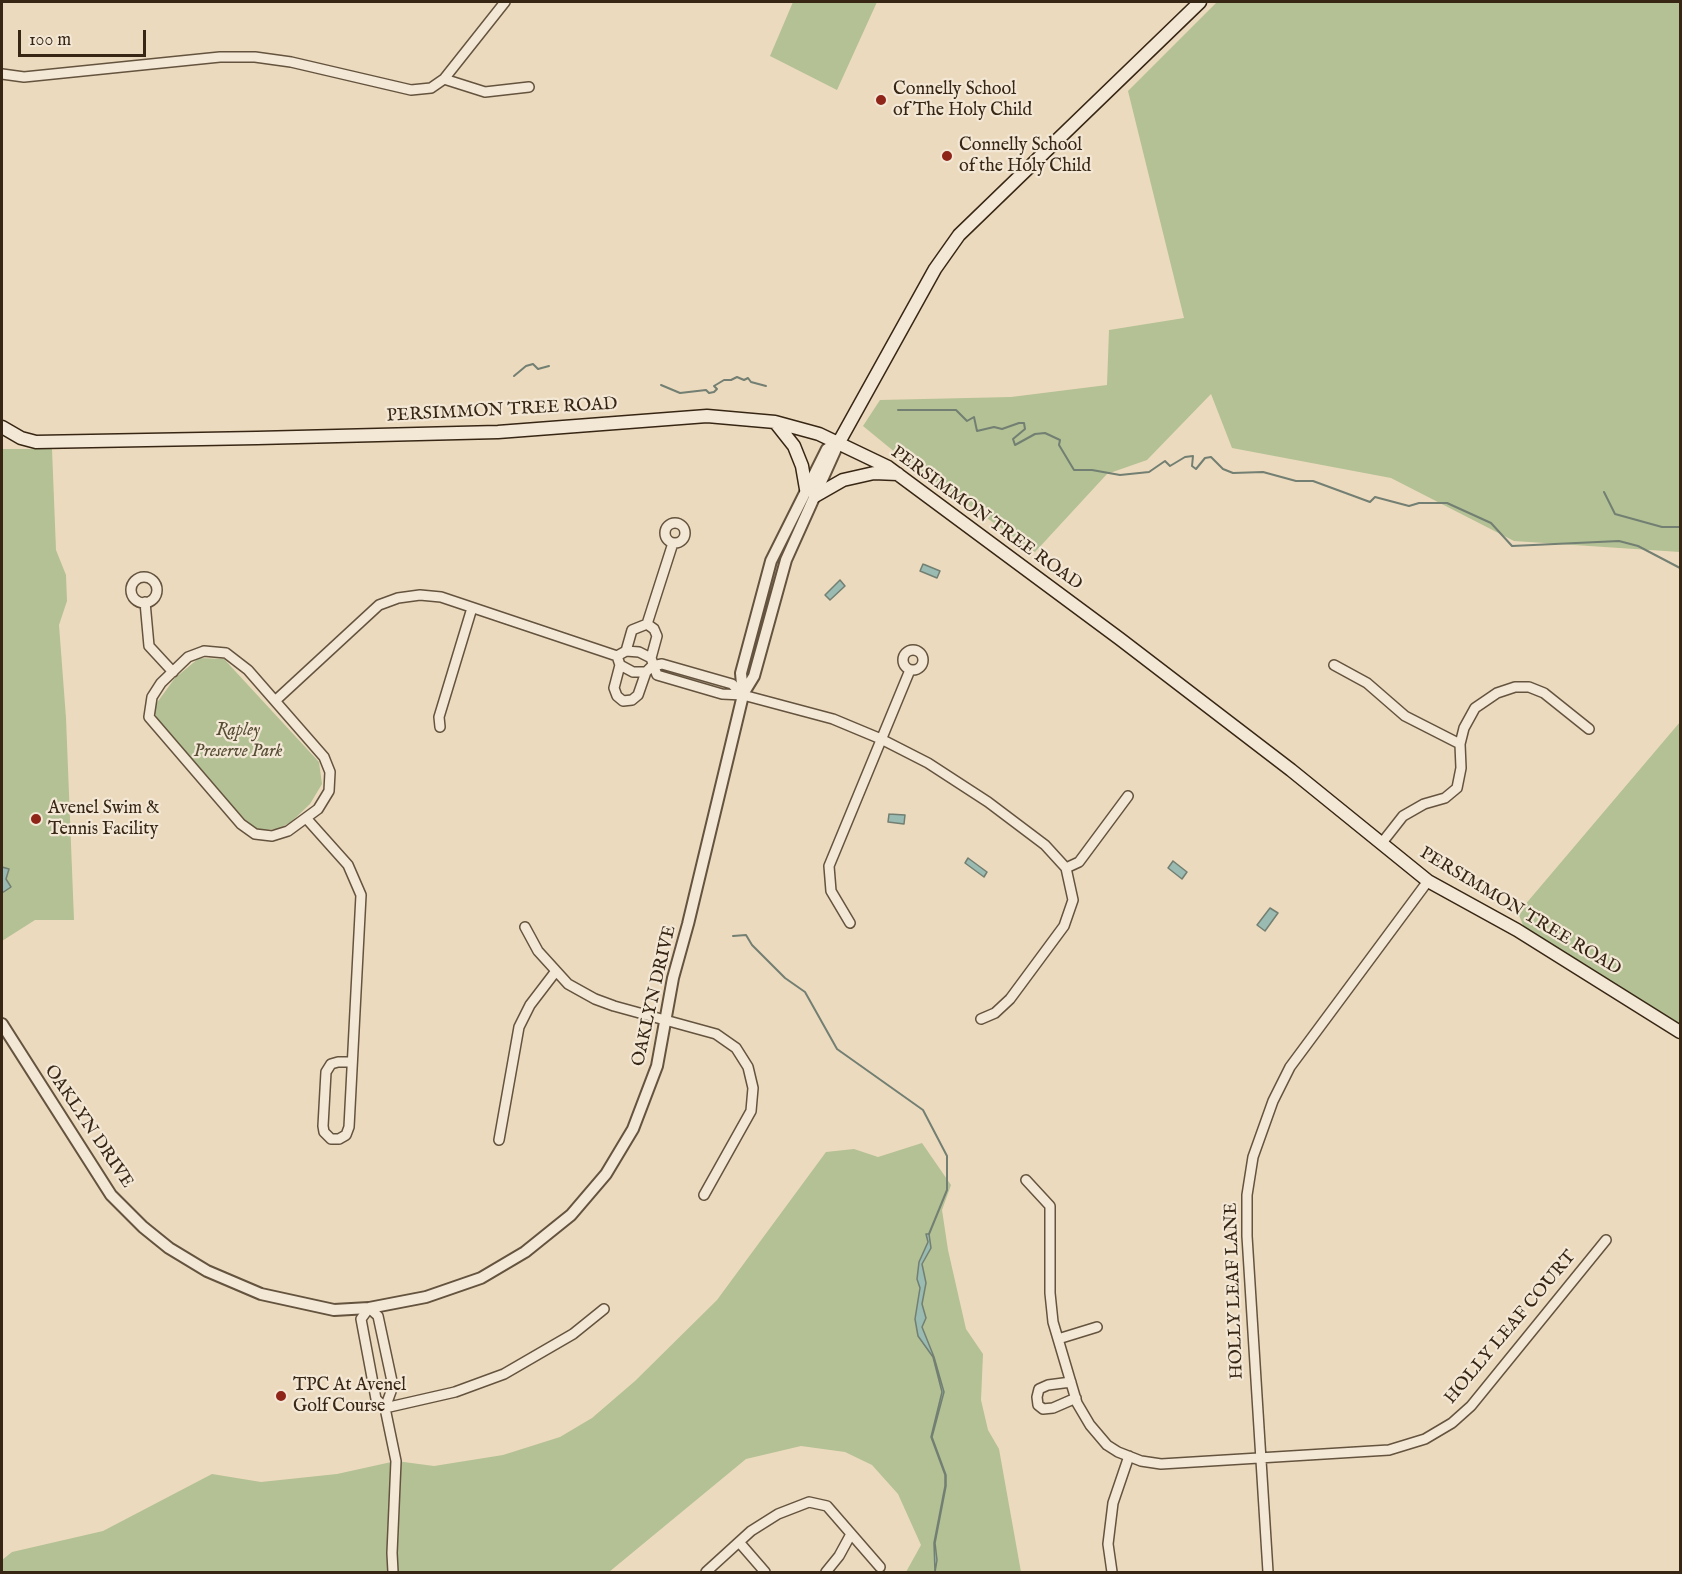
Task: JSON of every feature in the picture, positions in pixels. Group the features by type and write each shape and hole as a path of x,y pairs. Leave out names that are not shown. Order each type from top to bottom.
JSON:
{"main road":[{"path":"839,442 935,269 959,235 1200,2"},
{"name":"PERSIMMON TREE ROAD","path":"2,427 21,438 36,442 498,432 707,416 775,422 839,442 898,474 1291,770 1428,881 1517,930 1680,1032"},
{"path":"775,422 794,446 810,492 874,472 898,474"}],"street":[{"path":"2,74 24,77 220,57 255,57 291,62 411,90 431,88 444,79 505,2"},
{"path":"444,79 485,92 529,87"},
{"name":"OAKLYN DRIVE","path":"2,1024 111,1195 168,1248 207,1272 261,1294 334,1310 369,1308 426,1297 481,1278 525,1252 571,1215 606,1174 633,1129 657,1066 665,1018 742,694 741,673 771,561 810,492 827,449 839,442"},
{"path":"647,624 673,543"},
{"path":"275,701 380,605 398,598 420,595 441,597 619,660 633,672 662,664 732,684 742,694 833,719 881,739 928,763 988,802 1045,845 1066,868 1072,900 1064,926 1010,999 995,1013 981,1019"},
{"path":"145,602 149,646 172,672"},
{"path":"440,727 440,717 472,608"},
{"path":"647,624 654,629 657,636 650,666 638,695 632,700 623,701 617,696 614,688 619,660 626,651 632,630 647,624"},
{"path":"204,651 226,653 248,670 275,701 324,757 330,772 328,791 318,809 288,831 272,836 255,834 241,824 149,717 152,697 172,672 188,657 204,651"},
{"path":"626,651 639,652 650,666"},
{"path":"1334,665 1367,683 1405,716 1460,744"},
{"path":"850,923 831,891 829,867 910,670"},
{"path":"1381,844 1403,816 1424,804 1445,798 1456,788 1461,768 1460,744 1475,708 1497,693 1515,687 1529,687 1544,693 1589,729"},
{"path":"1066,868 1078,862 1128,796"},
{"path":"306,818 348,865 360,895 352,1062 348,1127 346,1135 339,1139 331,1139 324,1132 323,1125 326,1072 331,1064 352,1062"},
{"name":"HOLLY LEAF LANE","path":"1268,1572 1247,1236 1247,1195 1254,1157 1272,1101 1290,1068 1428,881"},
{"path":"525,927 538,951 568,984 595,999 716,1034 736,1048 748,1067 753,1088 751,1111 704,1195"},
{"path":"499,1140 519,1027 530,1005 556,971"},
{"name":"HOLLY LEAF COURT","path":"1026,1180 1047,1199 1050,1206 1050,1293 1053,1322 1076,1398 1100,1438 1118,1452 1161,1464 1389,1450 1425,1439 1452,1423 1471,1406 1606,1240"},
{"path":"385,1408 376,1399 361,1318 369,1308 378,1316 393,1386 385,1408 396,1461 393,1572"},
{"path":"385,1408 455,1392 504,1374 573,1334 604,1310"},
{"path":"1059,1339 1097,1327"},
{"path":"1071,1382 1048,1385 1040,1389 1036,1397 1038,1405 1043,1409 1053,1408 1076,1398"},
{"path":"1113,1572 1107,1544 1113,1503 1129,1456"},
{"path":"706,1572 739,1542 778,1514 809,1502 827,1506 880,1567"},
{"path":"826,1572 839,1556 851,1534"},
{"path":"739,1542 765,1572"}],"green space":[{"path":"793,2 877,2 837,90 770,56"},
{"path":"1217,2 1680,2 1680,552 1514,541 1391,478 1232,448 1211,394 1147,460 1107,474 1035,552 902,458 863,426 880,400 1011,397 1107,385 1109,330 1184,318 1128,91"},
{"path":"2,449 52,449 56,550 66,575 67,601 59,625 66,718 74,920 35,920 2,941"},
{"name":"Rapley Preserve Park","path":"199,658 224,659 319,762 322,784 310,804 291,822 278,829 260,830 251,826 160,727 153,708 175,678"},
{"path":"1680,722 1680,1027 1526,932 1518,913"},
{"path":"922,1143 951,1185 942,1210 948,1250 966,1329 983,1354 981,1400 988,1430 999,1449 1021,1572 906,1572 921,1545 898,1494 872,1465 845,1452 801,1446 746,1459 609,1572 2,1572 2,1560 12,1552 103,1531 212,1474 261,1482 337,1474 396,1461 434,1466 503,1455 560,1437 592,1418 635,1381 717,1300 826,1152 854,1149 878,1157"}],"water":[{"path":"923,564 940,571 937,578 920,571"},
{"path":"840,580 845,586 830,600 825,595"},
{"path":"889,814 905,815 904,824 888,822"},
{"path":"968,858 987,872 984,877 965,863"},
{"path":"1173,861 1187,872 1182,879 1168,868"},
{"path":"2,867 9,869 6,879 11,887 2,893"},
{"path":"1270,908 1278,913 1265,931 1257,925"},
{"path":"926,1234 929,1234 931,1248 922,1264 926,1283 922,1304 926,1318 922,1327 934,1357 944,1392 932,1437 946,1475 935,1543 937,1560 935,1572 934,1543 945,1475 931,1437 942,1392 933,1357 918,1336 915,1319 920,1288 917,1279 919,1262 928,1242"}],"waterway":[{"path":"514,376 526,366 533,364 538,369 549,366"},
{"path":"661,385 680,393 706,390 709,393 714,392 717,389 714,386 724,380 737,377 744,380 748,378 751,382 766,386"},
{"path":"898,410 956,410 967,421 974,417 977,431 994,427 1002,429 1024,423 1025,429 1013,439 1015,445 1035,434 1045,433 1060,440 1059,445 1074,470 1092,470 1120,475 1149,472 1165,461 1170,466 1185,457 1193,456 1192,466 1196,469 1205,458 1211,457 1223,469 1233,473 1263,472 1296,481 1313,481 1370,502 1375,497 1409,506 1419,503 1447,503 1491,523 1512,546 1619,541 1638,546 1680,568"},
{"path":"1604,492 1615,514 1662,527 1680,527"},
{"path":"733,936 746,935 752,945 785,978 805,992 837,1049 923,1110 947,1156 947,1190 929,1234"}],"place":[{"name":"Connelly School of The Holy Child","path":"881,100"},
{"name":"Connelly School of the Holy Child","path":"947,156"},
{"name":"Avenel Swim & Tennis Facility","path":"36,819"},
{"name":"TPC At Avenel Golf Course","path":"281,1396"}]}
